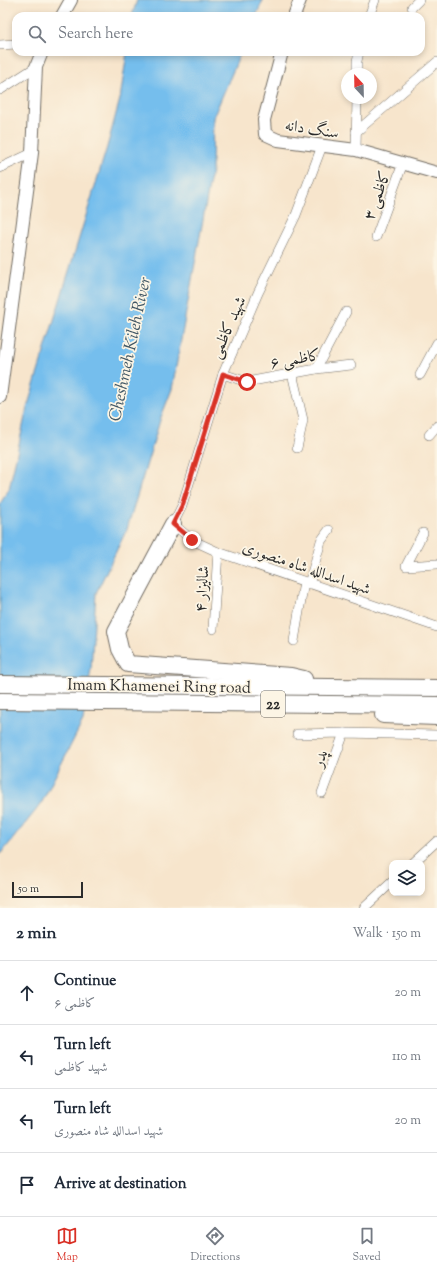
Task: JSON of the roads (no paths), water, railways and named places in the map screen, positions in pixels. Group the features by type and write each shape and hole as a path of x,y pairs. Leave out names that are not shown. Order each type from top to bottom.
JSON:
{"highway":[{"path":"173,524 116,631 120,649 128,664 291,676 332,687"},
{"name":"Imam Khamenei Ring road","path":"0,684 437,688"},
{"name":"Imam Khamenei Ring road","path":"0,702 437,705"},
{"path":"246,703 393,716 437,717"}],"street":[{"path":"64,12 71,0"},
{"path":"296,12 300,0"},
{"path":"370,12 375,0"},
{"path":"0,45 12,44"},
{"path":"0,397 32,153 36,67 40,56"},
{"name":"سنگ دانه","path":"281,56 264,120 265,134 278,140 356,150 437,173"},
{"path":"357,68 358,56"},
{"path":"356,132 437,62"},
{"path":"0,90 36,67"},
{"path":"356,104 356,150"},
{"name":"شهید کاظمی","path":"173,524 182,506 223,374 258,293 296,215 322,146"},
{"path":"0,168 32,153"},
{"name":"کاظمی ۳","path":"376,237 403,163"},
{"path":"316,369 346,312"},
{"path":"420,375 437,343"},
{"name":"کاظمی ۶","path":"223,374 247,382 316,369 350,365"},
{"path":"292,373 303,420 297,448"},
{"path":"429,435 437,426"},
{"name":"شهید اسدالله شاه منصوری","path":"173,524 192,540 218,552 437,627"},
{"path":"294,641 307,583 321,541 329,530"},
{"path":"423,533 406,566 437,564"},
{"name":"شالیزار ۴","path":"213,629 218,552"},
{"path":"297,734 344,733 437,735"},
{"name":"پدر","path":"322,793 344,733"},
{"path":"416,860 437,841"},
{"path":"364,908 389,885"}],"water":[{"path":"137,0 263,0 258,12 133,12"},
{"name":"Cheshmeh Kileh River","path":"126,56 239,56 213,118 212,170 172,389 161,417 127,529 96,593 91,669 83,721 41,804 0,855 0,504 9,489 27,408 107,147 120,99"}]}
